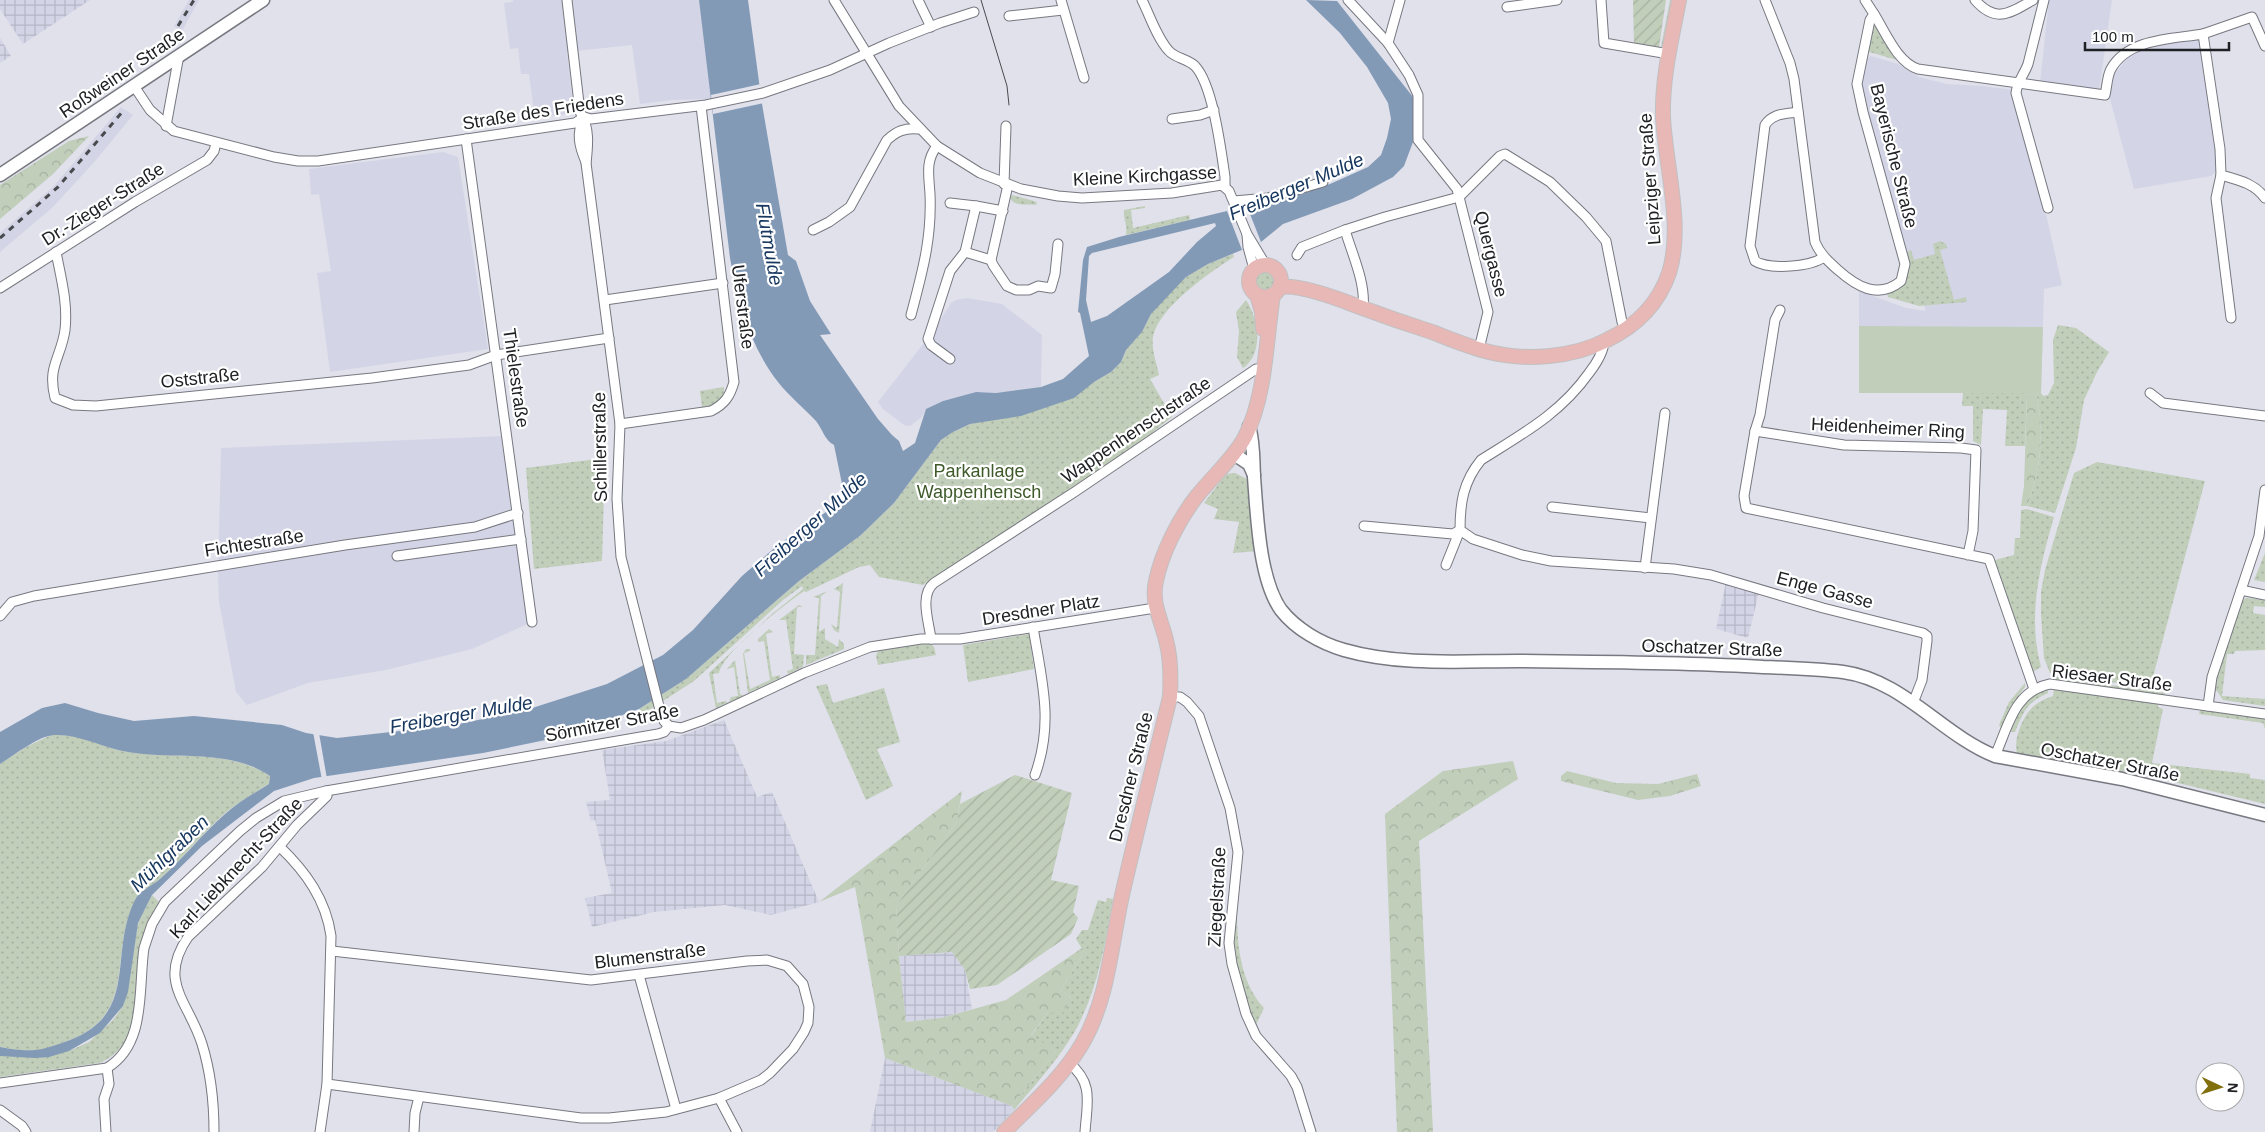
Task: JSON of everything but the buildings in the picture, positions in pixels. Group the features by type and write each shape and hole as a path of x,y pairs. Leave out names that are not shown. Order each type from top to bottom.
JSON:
{"main road":[{"name":"Roßweiner Straße","path":"0,175 263,0"},
{"name":"Leipziger Straße","path":"1278,285 1314,284 1330,295 1364,308 1479,349 1509,355 1545,356 1574,351 1604,342 1626,330 1643,316 1660,294 1669,273 1673,252 1674,221 1663,92 1679,0"},
{"path":"1256,403 1278,285 1275,267 1259,267 1249,282 1253,292 1257,295 1268,297 1278,285"},
{"path":"1256,403 1254,385 1263,324 1257,295"},
{"name":"Dresdner Straße","path":"1004,1132 1058,1077 1069,1063 1088,1032 1105,984 1122,892 1170,697 1171,676 1166,639 1155,608 1153,595 1156,579 1178,525 1197,496 1234,454 1249,426 1256,403"},
{"name":"Oschatzer Straße","path":"1249,426 1254,440 1254,476 1264,569 1270,590 1282,610 1301,629 1343,650 1382,657 1422,661 1669,662 1845,672 1884,686 1913,703 1965,739 1995,756 2112,778 2265,815"},
{"path":"1234,454 1249,464 1254,476"}],"street":[{"name":"Schillerstraße","path":"566,0 580,112 584,117 579,126 578,136 586,163 620,424 618,524 624,576 660,710 669,726"},
{"name":"Kleine Kirchgasse","path":"834,0 899,106 918,129 937,146 961,163 1006,184 1044,194 1099,198 1172,193 1218,184 1225,187 1235,204 1259,267"},
{"path":"918,0 931,27"},
{"path":"1061,0 1084,78"},
{"path":"1142,0 1170,52 1195,66 1201,75 1214,110 1226,177 1225,187"},
{"name":"Quergasse","path":"1348,0 1388,43 1409,75 1418,95 1418,140 1457,189 1488,312 1479,349"},
{"path":"1388,43 1400,0"},
{"path":"1507,7 1557,0"},
{"path":"1601,0 1604,43 1669,54"},
{"path":"1765,0 1790,63 1798,112 1814,242 1824,257 1816,263 1761,265 1755,261 1750,246 1765,125 1769,119 1777,115 1798,112"},
{"path":"1865,0 1907,64 1926,71 2105,95 2111,70 2115,64 2128,52 2140,45 2203,34 2252,17 2265,46"},
{"path":"1975,0 1984,10 2000,14 2012,12 2033,0"},
{"path":"2044,0 2028,64 2024,74 2017,83 2016,93 2048,208"},
{"path":"1009,16 1063,10"},
{"name":"Straße des Friedens","path":"134,86 150,110 166,126 184,135 274,157 305,161 466,140 575,123 584,117 591,119 701,106 763,93 830,70 867,52 974,12"},
{"name":"Bayerische Straße","path":"1824,257 1851,281 1862,288 1878,291 1890,289 1901,281 1905,264 1857,84 1870,20 1874,14"},
{"path":"2203,34 2220,150 2221,175 2216,198 2231,318"},
{"path":"166,126 179,55"},
{"name":"Uferstraße","path":"620,424 712,411 721,406 727,399 734,382 701,106"},
{"path":"1172,119 1200,115 1214,110"},
{"path":"1006,126 1006,184 991,260 993,266 1007,286 1016,290 1028,290 1038,286 1051,288 1055,274 1058,244"},
{"path":"813,230 829,222 850,207 887,140 896,132 907,128 918,129"},
{"name":"Thielestraße","path":"466,140 532,622"},
{"name":"Dr.-Zieger-Straße","path":"0,288 207,160 214,151 216,143"},
{"path":"911,315 926,258 930,215 928,162 937,146"},
{"path":"1297,255 1302,247 1345,230 1459,197 1500,156 1505,154 1550,182 1586,216 1606,241 1622,322 1626,330"},
{"path":"2221,175 2245,182 2259,189 2265,198"},
{"path":"1235,204 1268,198 1322,182"},
{"path":"950,203 1002,211"},
{"path":"950,360 931,345 928,334 950,271 965,252 976,206"},
{"path":"1345,230 1362,287 1364,308"},
{"name":"Oststraße","path":"56,252 67,305 65,332 54,364 51,383 56,398 73,405 96,406 372,378 469,364 496,355 609,338"},
{"path":"965,252 991,260"},
{"path":"604,300 723,283"},
{"path":"1780,310 1774,320 1760,415 1755,431 1744,496 1746,508 1989,559 2034,689"},
{"path":"1446,565 1460,530 1462,495 1466,481 1474,469 1481,460 1548,417 1569,399 1598,360 1604,348 1604,342"},
{"name":"Wappenhenschstraße","path":"931,640 925,595 928,588 934,583 1076,491 1256,370"},
{"path":"2150,393 2163,402 2265,416"},
{"path":"1645,568 1665,414"},
{"name":"Heidenheimer Ring","path":"1755,431 1844,445 1976,450 1973,531 1968,555"},
{"path":"2208,706 2212,677 2259,536 2265,490"},
{"path":"1552,507 1651,518"},
{"name":"Fichtestraße","path":"0,616 12,602 34,596 345,545 475,527 518,513"},
{"path":"1364,526 1453,534 1460,530"},
{"name":"Enge Gasse","path":"1460,530 1473,539 1522,555 1551,561 1674,569 1711,574 1823,608 1923,633 1927,636 1927,642 1922,680 1913,703"},
{"path":"398,556 521,539"},
{"path":"2241,590 2265,595"},
{"name":"Dresdner Platz","path":"931,640 960,639 1155,608"},
{"path":"1034,628 1047,724 1043,753 1035,775"},
{"name":"Sörmitzer Straße","path":"374,783 658,734 664,732 669,726 681,728 704,720 848,654 894,643 931,640"},
{"name":"Riesaer Straße","path":"1995,756 2015,709 2026,694 2041,686 2057,684 2265,714"},
{"name":"Ziegelstraße","path":"1170,697 1176,696 1187,702 1199,716 1230,808 1238,859 1229,942 1232,964 1246,1014 1256,1036 1291,1076 1297,1087 1311,1132"},
{"name":"Karl-Liebknecht-Straße","path":"214,1132 214,1098 210,1075 201,1042 176,987 175,963 180,950 188,937 262,867 297,825 326,796 326,791 374,783"},
{"path":"0,1083 107,1068 123,1055 133,1035 138,1014 142,960 147,937 165,902 256,818 284,801 326,791"},
{"path":"280,847 302,872 322,901 330,926 332,951 327,1084 320,1132"},
{"name":"Blumenstraße","path":"327,1084 581,1118 634,1116 676,1109 719,1098 761,1080 770,1073 798,1042 804,1032 809,1013 808,999 803,984 787,966 767,960 747,960 638,975 574,980 332,951"},
{"path":"638,975 676,1109"},
{"path":"1069,1063 1085,1078 1087,1101 1085,1132"},
{"path":"106,1132 104,1099 109,1084 107,1068"},
{"path":"414,1132 415,1113 419,1097"},
{"path":"719,1098 737,1132"},
{"path":"0,1110 22,1126 26,1132"}],"shaded area":[{"path":"0,0 90,0 23,44 0,9"},
{"path":"189,0 199,0 182,31 174,26"},
{"path":"513,0 699,0 712,99 672,100 640,104 632,45 567,52 574,113 535,119 529,74 521,74 518,48 510,49 504,3 513,2"},
{"path":"2049,0 2112,0 2099,91 2040,83"},
{"path":"0,38 11,56 0,63"},
{"path":"2198,38 2201,40 2219,169 2211,176 2134,189 2109,95 2112,77 2130,55 2143,47"},
{"path":"1871,56 1898,64 1919,77 1947,84 2014,90 2044,205 2062,285 2044,289 2041,393 1859,393 1859,291 1906,308 1926,311 1900,236 1861,92 1860,81 1864,60"},
{"path":"121,107 133,115 95,161 53,207 0,252 0,233 53,187"},
{"path":"443,152 458,157 488,349 330,372 317,273 331,271 319,194 311,195 309,169"},
{"path":"967,298 1002,304 1042,335 1041,387 996,393 976,392 943,401 926,409 922,417 910,426 904,425 883,409 878,402 934,330 951,303"},
{"path":"503,436 532,622 472,649 386,670 308,683 247,705 236,692 219,602 221,448"},
{"path":"1726,582 1759,592 1748,638 1716,629"},
{"path":"724,720 757,797 772,792 819,902 771,915 725,905 654,912 592,927 585,898 612,893 595,820 591,821 586,802 610,800 602,750 666,741"},
{"path":"952,952 965,970 972,1009 941,1018 906,1022 899,956"},
{"path":"885,1058 1012,1106 1014,1110 993,1132 870,1132"}],"green space":[{"path":"1633,0 1666,0 1659,47 1634,44"},
{"path":"1670,0 1674,0 1664,46 1661,47"},
{"path":"1875,22 1898,58 1897,60 1866,51 1872,23"},
{"path":"89,136 53,174 0,219 0,185 69,141"},
{"path":"1012,195 1037,202 1036,205 1017,204 1010,197"},
{"path":"1145,206 1145,208 1131,210 1133,228 1189,215 1190,220 1126,235 1124,210"},
{"path":"1940,241 1946,244 1947,248 1940,250 1954,300 1966,297 1967,302 1919,306 1888,297 1887,294 1894,290 1907,259 1907,252 1911,250 1914,260 1935,254 1933,244"},
{"name":"Parkanlage Wappenhensch","path":"1233,254 1234,257 1199,281 1174,303 1164,314 1157,326 1153,337 1153,351 1159,375 1150,379 1172,417 1131,449 923,585 879,577 870,565 859,567 806,592 804,591 757,628 803,589 802,586 783,600 694,681 643,714 639,709 686,679 799,581 861,535 894,503 941,440 970,424 993,419 1094,382 1111,372 1121,362 1126,350 1142,332 1151,314 1165,297 1186,277 1208,264"},
{"path":"1265,271 1272,274 1275,281 1272,288 1265,291 1258,288 1255,281 1258,274"},
{"path":"1246,300 1254,317 1257,345 1250,362 1243,368 1237,357 1239,331 1236,312"},
{"path":"2058,325 2076,328 2109,352 2084,400 2076,448 2055,513 2027,506 2036,479 2040,450 2041,435 2036,393 2041,393 2043,396 2048,395 2054,383 2053,340"},
{"path":"1859,326 2043,327 2041,393 1859,393"},
{"path":"724,387 724,393 716,405 702,407 700,391"},
{"path":"1963,393 2027,393 2025,446 2005,446 2007,410 1983,409 1981,445 1973,441 1973,406 1962,406"},
{"path":"2027,393 2036,393 2041,435 2036,479 2027,506 2021,506 2024,486"},
{"path":"605,458 602,561 534,569 526,468"},
{"path":"2097,462 2205,481 2150,688 2050,673 2044,658 2041,592 2045,570 2074,473"},
{"path":"999,470 1012,491 977,513 963,492"},
{"path":"1235,473 1249,480 1258,551 1233,553 1239,522 1214,519 1218,509 1204,503 1226,474"},
{"path":"2027,509 2054,517 2040,572 2035,610 2037,648 2041,667 2033,672 1995,560 2014,555 2015,538 2020,538 2021,510"},
{"path":"2265,553 2265,582 2254,580"},
{"path":"843,583 839,633 834,630 831,624 837,628 840,592 834,589"},
{"path":"828,591 821,596 819,632 825,628 825,639 838,647 839,639 844,644 844,649 806,665 806,655 815,655 819,598 813,597"},
{"path":"2246,598 2265,600 2265,607 2254,606 2253,613 2265,615 2265,650 2235,651 2234,654 2227,654 2222,696 2265,699 2265,706 2223,700 2215,691 2220,664 2241,601"},
{"path":"799,605 803,607 797,607 794,654 804,655 803,667 788,674 787,671 793,669 786,620 779,620"},
{"path":"769,629 773,632 766,634 772,677 780,675 780,678 748,693 743,654 746,649 750,649 750,651 744,653 750,689 770,680 764,641 758,642 758,639"},
{"path":"1029,634 1034,669 968,682 963,645"},
{"path":"741,643 731,653 719,673 713,674 717,703 726,701 727,703 716,708 709,673"},
{"path":"930,643 934,647 936,655 878,665 876,656 878,651"},
{"path":"735,660 740,694 744,696 729,702 731,697 738,696 734,667 727,669"},
{"path":"2056,677 2165,693 2164,696 2054,681"},
{"path":"2025,683 2025,687 2011,706 2002,730 1999,725 2009,702"},
{"path":"827,684 833,703 884,688 900,742 877,749 893,786 866,800 816,686"},
{"path":"2048,689 2048,693 2030,704 2015,732 2010,732 2023,705 2033,696"},
{"path":"2054,689 2158,704 2158,707 2163,709 2152,763 2250,774 2250,778 2265,780 2265,804 2145,775 2017,753 2016,741 2023,721 2035,705 2053,696"},
{"path":"2200,710 2265,719 2265,729 2263,723 2199,714"},
{"path":"51,735 74,736 129,752 220,758 254,768 270,776 269,784 227,812 157,882 137,897 127,921 114,998 105,1014 91,1028 70,1040 51,1047 28,1051 0,1047 0,764 26,747"},
{"path":"1513,761 1518,779 1419,841 1433,1132 1397,1132 1385,814 1443,771"},
{"path":"1567,771 1616,783 1658,784 1697,774 1701,786 1670,796 1638,800 1561,781 1561,776"},
{"path":"1015,775 1072,793 1051,880 1079,886 1073,912 1078,918 1071,934 997,985 970,989 965,970 952,952 899,956 896,906 957,821 960,804"},
{"path":"962,791 957,821 896,906 906,1022 941,1018 1006,1000 1082,948 1084,952 1061,990 1071,998 1060,1017 1049,1011 1031,1035 1056,1051 1012,1106 885,1058 855,887 819,902"},
{"path":"1237,884 1238,933 1242,965 1254,995 1264,1008 1256,1025 1248,1012 1231,942"},
{"path":"152,895 159,902 144,932 140,953 136,1008 132,1026 125,1041 114,1054 99,1063 0,1077 0,1056 69,1051 89,1042 113,1020 123,1006 138,923"},
{"path":"1107,898 1113,899 1104,950 1090,999 1083,1015 1061,1052 1014,1110 1012,1106 1056,1051 1031,1036 1049,1011 1071,998 1061,990 1084,952 1076,939 1082,930 1088,930 1098,900 1106,902"}],"water":[{"path":"699,0 748,0 762,104 788,255 796,261 810,301 831,334 820,335 878,419 899,441 903,451 915,443 926,409 943,401 976,392 996,393 1041,387 1063,379 1089,356 1080,313 1078,312 1083,260 1087,247 1119,237 1227,211 1246,204 1269,202 1330,184 1368,167 1381,155 1391,119 1388,103 1367,67 1340,33 1306,0 1337,1 1413,97 1413,142 1404,166 1393,177 1352,199 1283,224 1261,242 1208,264 1186,277 1151,314 1142,332 1126,350 1121,362 1111,372 1094,382 1074,398 1021,416 970,424 941,440 894,503 861,535 799,581 686,679 639,709 565,736 483,753 314,778 274,791 202,846 152,895 138,923 128,992 123,1006 100,1033 69,1051 49,1057 0,1056 0,1047 36,1050 70,1040 92,1028 106,1014 114,998 119,980 127,920 137,897 169,871 230,810 269,784 270,776 254,767 219,758 128,752 64,735 48,736 41,739 0,764 0,732 42,708 65,703 134,721 194,716 282,725 306,733 337,738 454,725 526,710 607,684 663,655 693,630 742,576 778,545 826,512 841,492 842,484 834,445 826,437 816,421 778,382 760,354 741,307 730,258","holes":["1215,223 1216,226 1197,242 1169,272 1107,316 1091,322 1086,300 1089,256 1092,253"]}],"pier":[{"path":"761,84 764,103 713,114 711,95"},
{"path":"1246,204 1261,242 1242,250 1227,211"},
{"path":"313,732 319,733 327,779 322,780"}],"tram line":[{"path":"981,0 1007,86 1009,105"}],"railway":[{"path":"178,26 194,0"},
{"path":"0,238 58,187 124,110"}],"water label":[{"name":"Freiberger Mulde","path":"1296,186"},
{"name":"Flutmulde","path":"770,244"},
{"name":"Freiberger Mulde","path":"810,524"},
{"name":"Freiberger Mulde","path":"461,714"},
{"name":"Mühlgraben","path":"169,853"}]}
